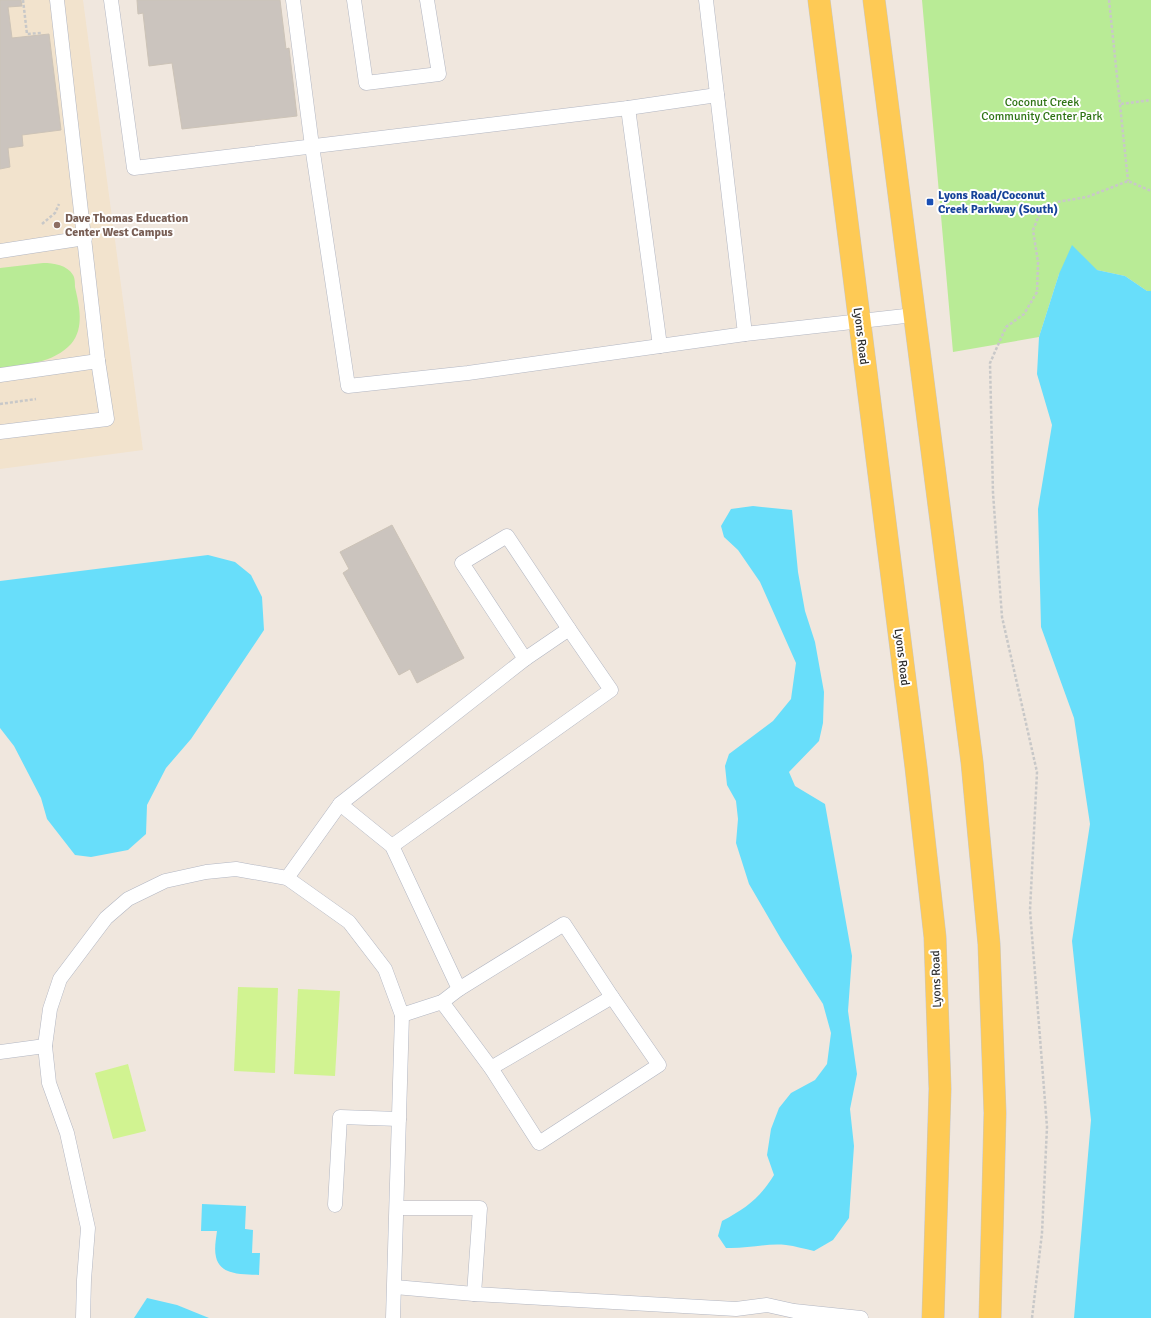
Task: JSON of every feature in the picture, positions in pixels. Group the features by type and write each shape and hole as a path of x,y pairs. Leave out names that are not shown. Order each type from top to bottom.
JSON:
{"main road":[{"name":"Lyons Road","path":"818,0 916,767 935,937 940,1089 934,1318"},
{"path":"874,0 972,762 989,944 995,1113 990,1318"}],"lane":[{"path":"0,432 107,418 98,361 57,0"},
{"path":"111,0 134,168 628,108 717,95"},
{"path":"293,0 312,146 348,386 468,374 745,334 914,315"},
{"path":"354,0 366,83 439,74 427,0"},
{"path":"706,0 745,334"},
{"path":"628,108 660,346"},
{"path":"0,250 85,238"},
{"path":"0,375 98,361"},
{"path":"392,846 611,690 507,536 462,563 525,658"},
{"path":"287,878 340,804 525,658 569,629"},
{"path":"340,804 392,846 459,989"},
{"path":"83,1318 88,1228 67,1133 49,1083 45,1046 50,1009 60,979 106,918 128,899 165,881 206,872 236,869 287,878 348,922 385,969 402,1015 395,1287 392,1318"},
{"path":"402,1015 442,1002 459,989 564,924 659,1066 539,1143 491,1068 442,1002"},
{"path":"491,1068 612,997"},
{"path":"0,1052 45,1046"},
{"path":"335,1205 340,1117 399,1119"},
{"path":"397,1208 480,1208 474,1294"},
{"path":"395,1287 474,1294 736,1309 767,1305 794,1311 861,1318"}],"path":[{"path":"22,0 27,34 43,33"},
{"path":"1109,0 1128,181"},
{"path":"1121,104 1151,100"},
{"path":"1032,1318 1042,1233 1047,1126 1030,910 1037,772 1002,617 992,493 990,364 1006,327 1024,314 1037,292 1038,262 1033,230 1041,211 1056,202 1087,197 1128,181 1151,191"},
{"path":"36,227 49,219 54,213 59,205 59,199"},
{"path":"0,404 36,399"}],"shaded area":[{"name":"Dave Thomas Education Center West Campus","path":"0,0 83,0 143,450 0,469"}],"green space":[{"name":"Coconut Creek Community Center Park","path":"922,0 1151,0 1151,291 1147,291 1125,276 1097,270 1059,274 1039,337 953,352"},
{"path":"51,263 64,267 74,276 80,316 78,331 71,344 56,355 38,362 0,368 0,268"},
{"path":"238,987 278,988 275,1073 234,1071"},
{"path":"298,989 340,991 335,1076 294,1074"},
{"path":"128,1064 146,1131 113,1139 95,1073"}],"water":[{"path":"1072,245 1097,270 1125,276 1147,291 1151,291 1151,1318 1074,1318 1091,1120 1072,941 1090,824 1074,718 1041,627 1038,509 1052,425 1037,374 1039,337 1059,274"},
{"path":"753,506 792,510 798,572 805,611 815,642 824,692 823,723 819,741 789,772 795,786 825,804 852,956 848,1011 857,1074 850,1109 854,1146 849,1218 833,1240 814,1251 786,1245 726,1248 718,1236 722,1221 738,1212 757,1197 774,1175 767,1155 771,1129 779,1108 791,1093 815,1080 827,1064 831,1033 823,1004 781,939 749,884 736,843 738,819 736,801 727,785 725,766 729,754 773,721 791,699 796,663 760,582 738,550 724,537 721,526 731,509"},
{"path":"208,555 235,562 251,575 262,597 264,630 191,739 166,768 147,805 146,834 128,850 91,857 75,855 47,819 41,798 14,746 0,728 0,581"},
{"path":"202,1204 246,1206 245,1229 253,1230 252,1253 260,1253 259,1275 233,1273 222,1268 218,1263 215,1251 217,1231 201,1231"},
{"path":"147,1298 177,1305 209,1318 134,1318"}],"building":[{"path":"0,0 21,0 22,6 8,7 12,38 49,34 61,130 22,135 23,146 8,148 10,167 0,169"},
{"path":"137,0 280,0 286,49 289,48 297,116 182,129 172,63 149,66 143,13 138,14"},
{"path":"392,525 464,658 417,683 410,669 399,675 343,573 349,569 340,552"}],"place":[{"name":"Lyons Road/Coconut Creek Parkway (South)","path":"930,202"},
{"name":"Dave Thomas Education Center West Campus","path":"57,225"}]}
